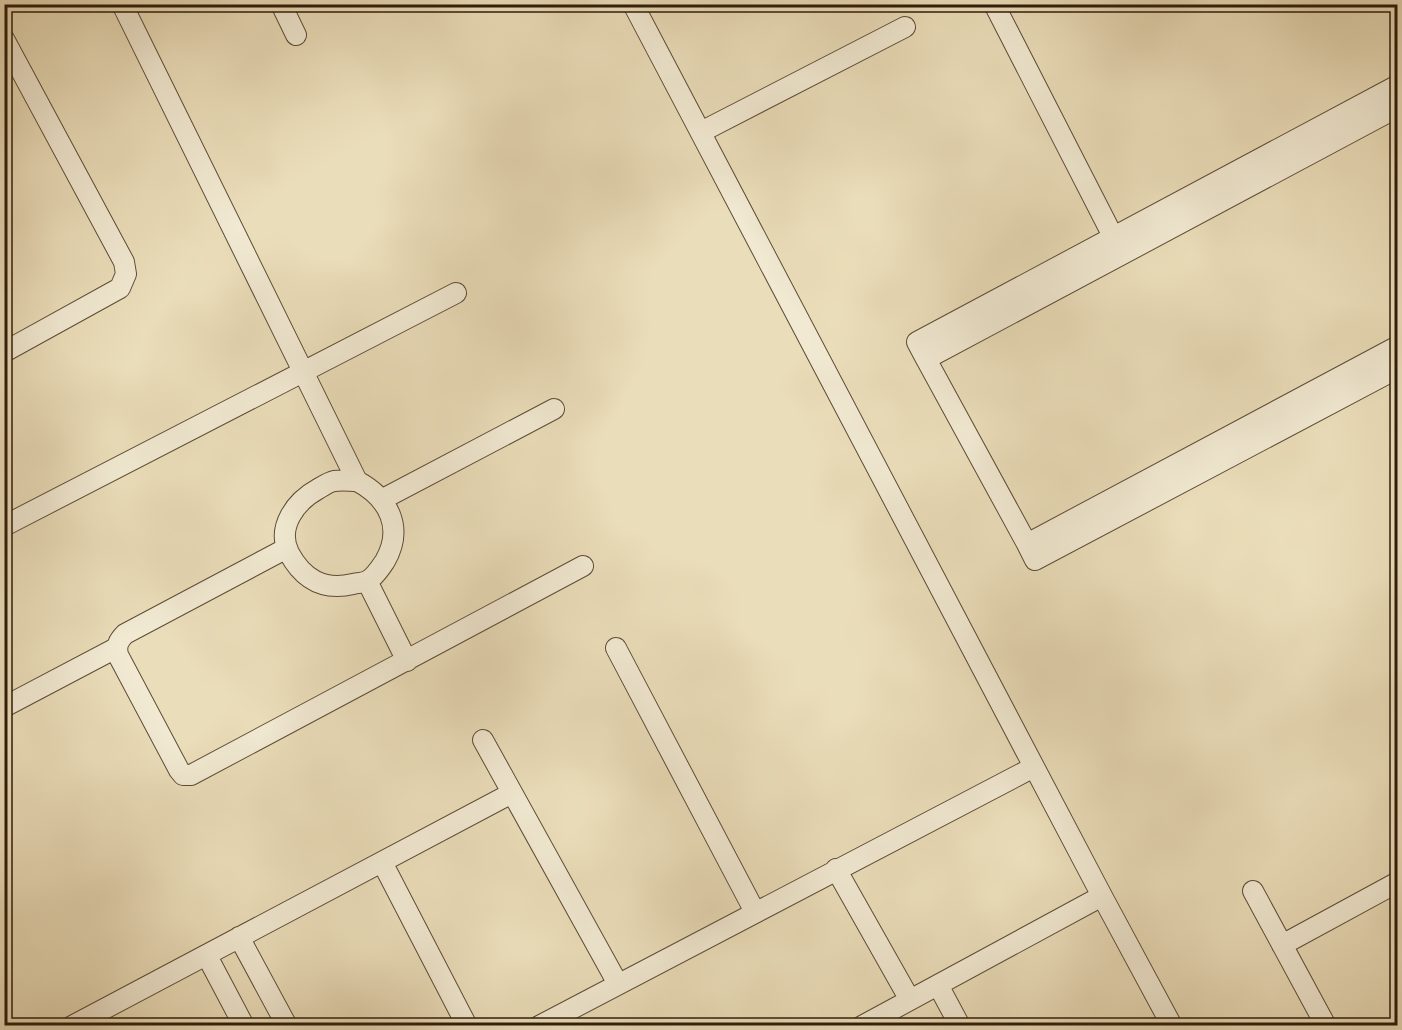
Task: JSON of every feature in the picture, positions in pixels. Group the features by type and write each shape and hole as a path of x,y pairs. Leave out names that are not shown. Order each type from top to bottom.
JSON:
{"street":[{"path":"122,4 357,481"},
{"path":"280,4 296,35"},
{"path":"633,4 1172,1026"},
{"path":"994,4 1118,244"},
{"path":"701,132 905,27"},
{"path":"4,39 124,262 126,274 120,288 4,352"},
{"path":"1118,244 1398,85"},
{"path":"1398,106 917,342 1035,560 1398,369"},
{"path":"4,526 456,292"},
{"path":"1027,544 1398,346"},
{"path":"381,500 554,410"},
{"path":"332,481 357,481 368,487 381,500 391,518 395,534 391,550 381,567 367,581 332,587 305,575 294,563 287,548 285,529 294,507 309,494 332,481"},
{"path":"287,548 124,634 118,640 117,655 183,775 191,775 583,566"},
{"path":"367,581 407,661"},
{"path":"4,707 116,648"},
{"path":"616,648 755,912"},
{"path":"483,740 618,984"},
{"path":"539,1026 1034,767"},
{"path":"72,1026 512,793"},
{"path":"382,862 467,1026"},
{"path":"836,869 910,1000"},
{"path":"1282,945 1398,882"},
{"path":"1252,891 1326,1026"},
{"path":"862,1026 1102,896"},
{"path":"239,937 287,1026"},
{"path":"207,956 244,1026"},
{"path":"938,985 960,1026"}]}
